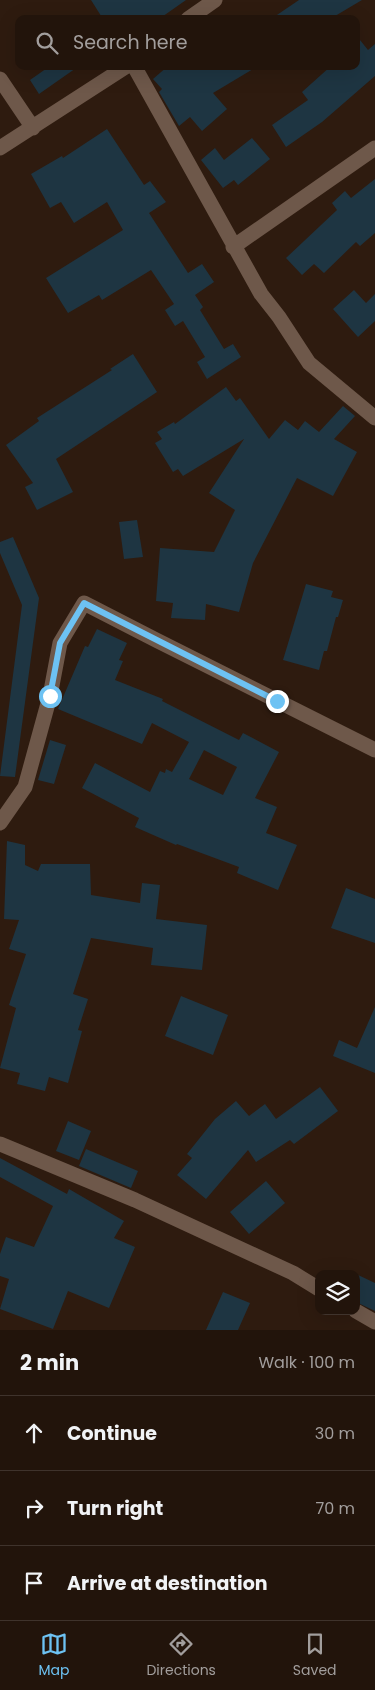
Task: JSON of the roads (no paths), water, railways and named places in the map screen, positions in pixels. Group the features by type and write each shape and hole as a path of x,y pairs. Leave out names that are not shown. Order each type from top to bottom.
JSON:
{"street":[{"path":"192,10 215,0"},
{"path":"0,148 121,70"},
{"path":"136,70 261,294 279,317 309,363 375,418"},
{"path":"0,79 33,128"},
{"path":"233,246 375,148"},
{"path":"0,823 25,787 50,696 60,643 84,603 375,750"},
{"path":"0,1144 136,1200 293,1273 315,1287"},
{"path":"360,1313 375,1322"}]}
